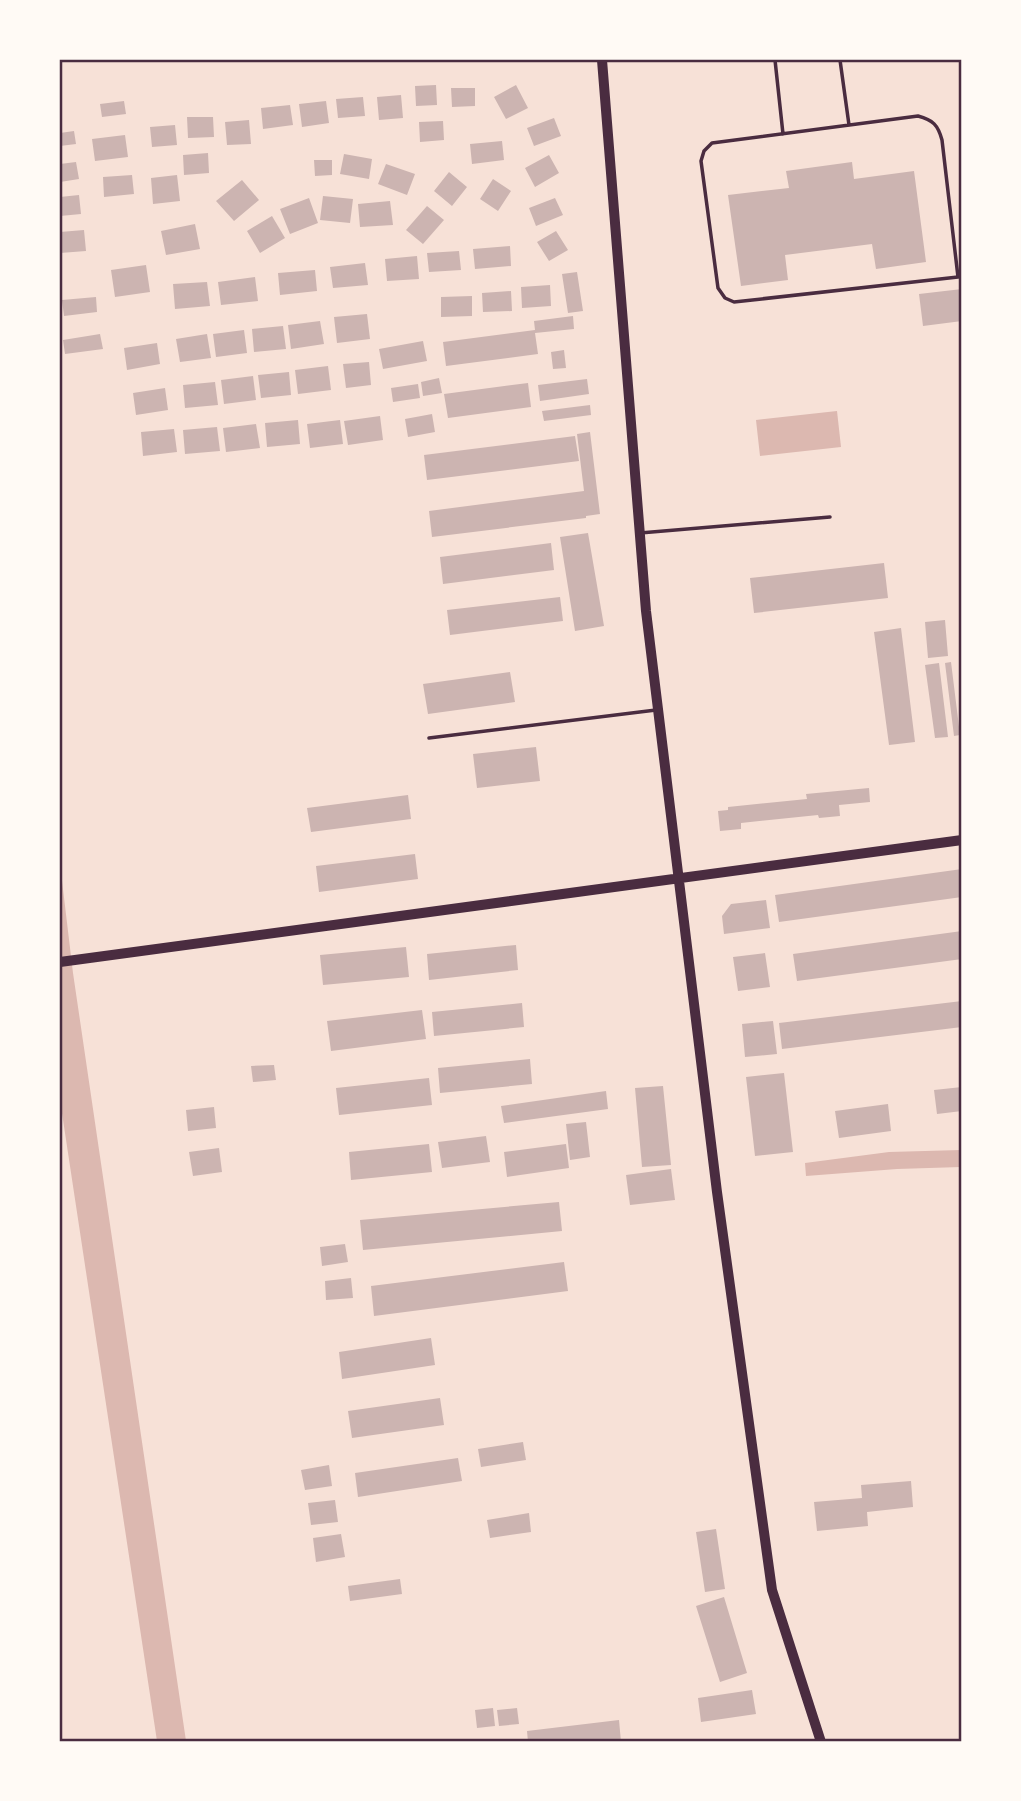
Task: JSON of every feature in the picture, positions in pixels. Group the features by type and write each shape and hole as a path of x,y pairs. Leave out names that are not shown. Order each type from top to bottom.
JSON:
{"street":[{"path":"602,60 640,533 658,709 717,1192 772,1590 821,1741"},
{"path":"60,962 961,840"}],"lane":[{"path":"775,60 783,134"},
{"path":"840,60 849,125"},
{"path":"918,116 930,119 938,127 942,140 960,277 734,302 725,298 718,288 701,161 704,151 712,143 783,134 918,116"},
{"path":"640,533 830,517"},
{"path":"429,738 658,709"}],"shaded area":[{"path":"837,411 841,447 760,456 756,420"},
{"path":"60,864 73,973 186,1741 157,1741 60,1100"},
{"path":"961,1150 961,1167 806,1176 805,1163 889,1152"}],"building":[{"path":"436,85 437,105 416,106 415,86"},
{"path":"516,85 528,108 506,119 494,97"},
{"path":"451,88 475,88 475,106 452,107"},
{"path":"401,95 403,118 379,120 377,97"},
{"path":"363,97 365,116 338,118 336,99"},
{"path":"124,101 126,114 102,117 100,104"},
{"path":"326,101 329,123 302,127 299,104"},
{"path":"290,105 293,125 263,129 261,108"},
{"path":"187,117 213,117 214,137 188,138"},
{"path":"554,118 561,136 534,146 527,128"},
{"path":"249,120 251,144 227,145 225,122"},
{"path":"443,121 444,140 420,142 419,122"},
{"path":"175,125 177,145 152,147 150,127"},
{"path":"74,131 76,144 60,146 60,133"},
{"path":"125,135 128,157 95,161 92,139"},
{"path":"502,141 504,160 472,164 470,144"},
{"path":"208,153 209,173 184,175 183,155"},
{"path":"344,154 372,159 369,179 340,174"},
{"path":"549,155 559,173 535,187 525,168"},
{"path":"314,160 332,160 332,175 315,176"},
{"path":"76,162 79,179 60,182 60,164"},
{"path":"852,162 854,179 914,171 926,262 876,269 872,244 785,255 788,280 741,286 728,195 789,188 786,171"},
{"path":"386,164 415,174 407,195 378,184"},
{"path":"449,172 467,187 452,206 434,191"},
{"path":"132,175 134,194 104,197 103,177"},
{"path":"177,175 180,201 153,204 151,178"},
{"path":"493,179 511,191 498,211 480,199"},
{"path":"242,180 259,200 234,221 216,201"},
{"path":"79,195 81,214 60,216 60,197"},
{"path":"323,196 353,199 350,223 320,220"},
{"path":"309,198 318,223 290,234 280,209"},
{"path":"555,198 563,215 536,226 529,208"},
{"path":"390,201 393,225 360,227 358,204"},
{"path":"427,206 444,220 423,244 406,230"},
{"path":"272,216 285,238 260,253 247,231"},
{"path":"195,224 200,249 166,255 161,231"},
{"path":"84,230 86,251 60,253 60,232"},
{"path":"556,231 568,250 549,261 537,242"},
{"path":"510,246 511,266 475,269 473,249"},
{"path":"459,251 461,270 429,272 427,253"},
{"path":"417,256 419,279 387,281 385,259"},
{"path":"365,263 368,285 333,288 330,267"},
{"path":"146,265 150,292 115,297 111,270"},
{"path":"315,270 317,291 280,295 278,273"},
{"path":"577,272 583,311 568,313 562,274"},
{"path":"255,277 258,301 221,305 218,282"},
{"path":"207,282 210,306 175,309 173,284"},
{"path":"550,285 551,306 522,308 521,287"},
{"path":"962,289 962,321 923,326 919,294"},
{"path":"511,291 512,311 483,312 482,293"},
{"path":"472,296 472,316 441,317 441,297"},
{"path":"96,297 97,312 64,316 62,300"},
{"path":"367,314 370,339 337,343 334,317"},
{"path":"573,316 574,329 535,333 538,354 446,366 443,342 535,330 534,321"},
{"path":"320,321 324,344 291,349 288,325"},
{"path":"283,326 286,349 254,352 252,329"},
{"path":"244,330 247,353 216,357 213,334"},
{"path":"100,334 103,349 65,354 63,340"},
{"path":"207,334 211,358 180,362 176,339"},
{"path":"423,341 427,361 383,369 379,349"},
{"path":"157,343 160,364 127,370 124,348"},
{"path":"564,350 566,368 553,369 551,352"},
{"path":"369,362 371,385 346,388 343,364"},
{"path":"328,366 331,390 298,394 295,370"},
{"path":"289,372 291,395 261,398 258,375"},
{"path":"253,376 256,400 224,404 221,380"},
{"path":"439,378 442,393 423,396 421,382"},
{"path":"587,379 589,394 540,401 538,385"},
{"path":"215,382 218,405 185,408 183,385"},
{"path":"528,383 531,407 448,418 444,394"},
{"path":"418,384 420,398 393,402 391,388"},
{"path":"165,388 168,410 136,415 133,393"},
{"path":"590,405 591,415 544,421 542,411"},
{"path":"432,414 435,432 408,437 405,419"},
{"path":"380,416 383,440 348,445 344,421"},
{"path":"298,420 300,444 267,447 265,423"},
{"path":"340,420 343,444 310,448 307,424"},
{"path":"256,424 260,448 226,452 223,428"},
{"path":"217,427 220,451 185,454 183,430"},
{"path":"174,429 177,452 143,456 141,432"},
{"path":"590,432 600,514 432,537 429,511 584,491 577,434"},
{"path":"575,436 579,461 427,480 424,455"},
{"path":"588,533 604,626 575,631 560,537"},
{"path":"551,543 554,570 443,584 440,557"},
{"path":"884,563 888,598 754,613 750,578"},
{"path":"560,597 563,621 450,635 447,610"},
{"path":"945,620 948,656 928,658 925,622"},
{"path":"901,628 915,742 889,745 874,632"},
{"path":"951,662 960,735 954,736 945,663"},
{"path":"939,663 948,737 935,738 925,665"},
{"path":"510,672 515,702 428,714 423,684"},
{"path":"536,747 540,781 477,788 473,754"},
{"path":"869,788 870,802 839,805 840,816 819,818 818,815 741,823 741,829 720,831 718,811 728,810 728,807 807,799 806,794"},
{"path":"408,795 411,819 311,832 307,808"},
{"path":"415,854 418,879 319,892 316,866"},
{"path":"962,869 962,897 779,922 775,895"},
{"path":"766,900 770,928 724,934 722,916 731,904"},
{"path":"962,931 962,959 797,981 793,954"},
{"path":"516,945 518,970 429,980 427,954"},
{"path":"406,947 409,977 323,985 320,955"},
{"path":"765,953 770,987 738,991 733,957"},
{"path":"962,1001 962,1027 782,1049 779,1023"},
{"path":"522,1003 524,1027 434,1036 432,1012"},
{"path":"422,1010 426,1039 331,1051 327,1021"},
{"path":"773,1021 777,1054 745,1057 742,1024"},
{"path":"530,1059 532,1084 440,1093 438,1068"},
{"path":"274,1065 276,1080 253,1082 251,1066"},
{"path":"784,1073 793,1152 755,1156 746,1077"},
{"path":"429,1078 432,1105 339,1115 336,1088"},
{"path":"663,1086 671,1165 642,1167 635,1088"},
{"path":"962,1087 962,1111 937,1114 934,1090"},
{"path":"606,1091 608,1109 504,1123 501,1106"},
{"path":"888,1104 891,1131 839,1138 835,1111"},
{"path":"214,1107 216,1128 188,1131 186,1110"},
{"path":"586,1122 590,1157 570,1160 566,1124"},
{"path":"486,1136 490,1162 442,1168 438,1142"},
{"path":"429,1144 432,1172 351,1180 349,1152"},
{"path":"566,1144 569,1168 507,1177 504,1152"},
{"path":"219,1148 222,1172 193,1176 189,1152"},
{"path":"671,1169 675,1200 630,1205 626,1175"},
{"path":"559,1202 562,1231 363,1250 360,1220"},
{"path":"345,1244 348,1262 322,1266 320,1247"},
{"path":"564,1262 568,1291 374,1316 371,1286"},
{"path":"351,1278 353,1298 326,1300 325,1281"},
{"path":"431,1338 435,1365 342,1379 339,1352"},
{"path":"440,1398 444,1425 352,1438 348,1411"},
{"path":"523,1442 526,1460 481,1467 478,1449"},
{"path":"458,1458 462,1481 358,1497 355,1473"},
{"path":"329,1465 332,1486 305,1490 301,1470"},
{"path":"911,1481 913,1507 867,1512 868,1526 817,1531 814,1502 862,1498 861,1485"},
{"path":"335,1500 338,1522 311,1525 308,1503"},
{"path":"529,1513 531,1532 490,1538 487,1520"},
{"path":"716,1529 725,1589 705,1592 696,1532"},
{"path":"341,1534 345,1557 316,1562 313,1538"},
{"path":"400,1579 402,1594 350,1601 348,1586"},
{"path":"724,1597 747,1673 720,1682 696,1606"},
{"path":"752,1690 756,1714 701,1722 698,1698"},
{"path":"493,1708 495,1726 477,1728 475,1710"},
{"path":"517,1708 519,1724 499,1726 497,1710"},
{"path":"619,1720 621,1742 528,1742 527,1731"}]}
